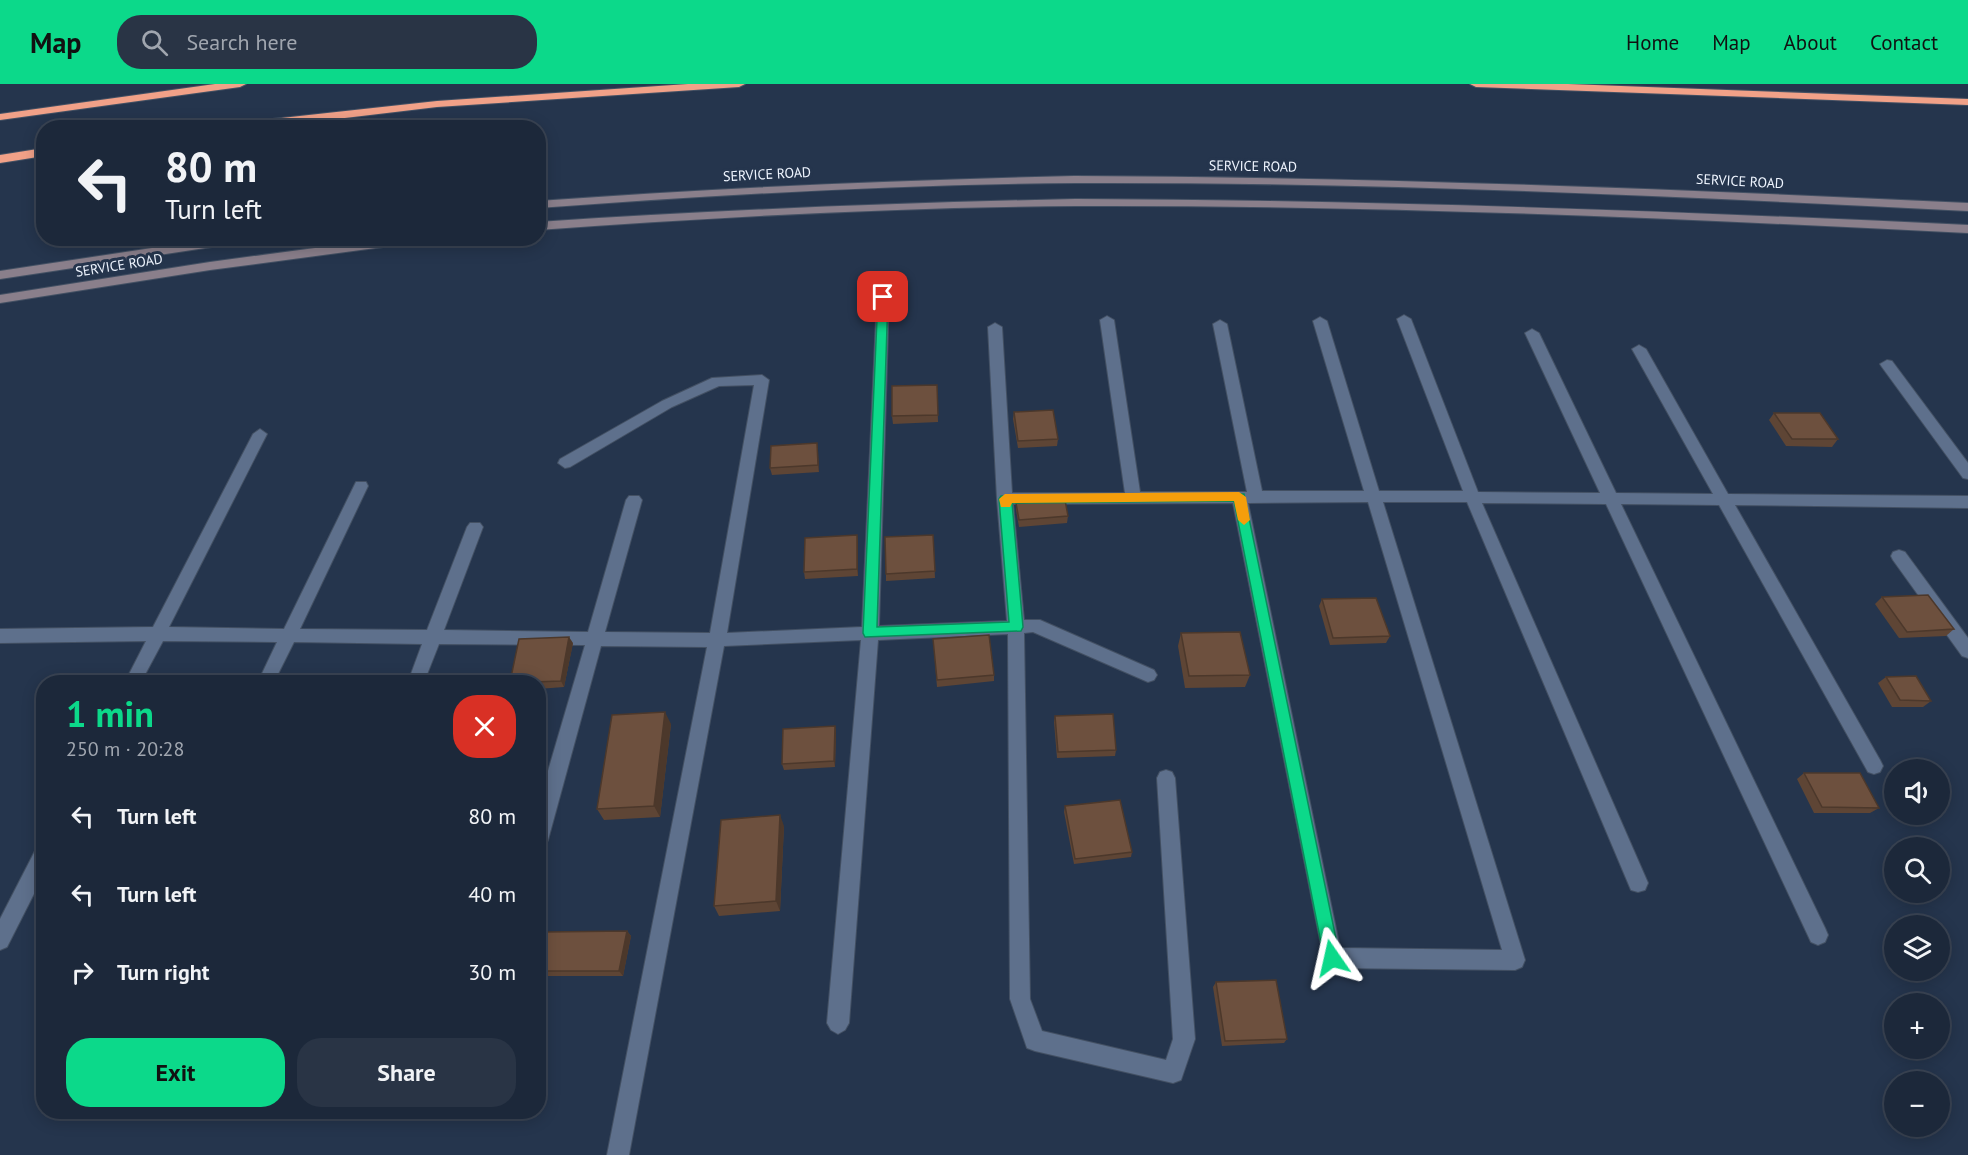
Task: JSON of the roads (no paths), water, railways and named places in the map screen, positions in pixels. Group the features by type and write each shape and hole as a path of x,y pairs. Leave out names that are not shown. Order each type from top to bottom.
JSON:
{"highway":[{"path":"0,117 240,84"},
{"path":"296,120 437,104 739,84"},
{"path":"1476,84 1968,102"},
{"path":"0,159 36,153"}],"main road":[{"name":"SERVICE ROAD","path":"546,204 660,195 858,185 1162,180 1508,186 1968,207"},
{"path":"546,226 872,206 1168,202 1517,208 1968,229"},
{"name":"SERVICE ROAD","path":"0,276 193,246"},
{"name":"SERVICE ROAD","path":"0,299 210,266 361,246"}],"street":[{"path":"838,1023 870,633 883,297"},
{"path":"1404,319 1472,496 1638,884"},
{"path":"1107,320 1133,497"},
{"path":"1220,324 1248,497 1332,958 1515,960 1320,321"},
{"path":"995,327 1005,499 1016,627 1020,999 1035,1040 1173,1072 1184,1040 1167,778"},
{"path":"1532,333 1818,935"},
{"path":"1639,349 1874,766"},
{"path":"1887,364 1968,474"},
{"path":"565,463 667,404 717,381 762,381 717,640 618,1155"},
{"path":"137,675 260,434"},
{"path":"269,675 361,486"},
{"path":"1005,499 1472,496 1968,502"},
{"path":"546,812 634,500"},
{"path":"418,675 475,527"},
{"path":"1899,556 1968,651"},
{"path":"0,636 159,634 717,640 1034,625 1148,675"},
{"path":"0,940 36,869"}]}
